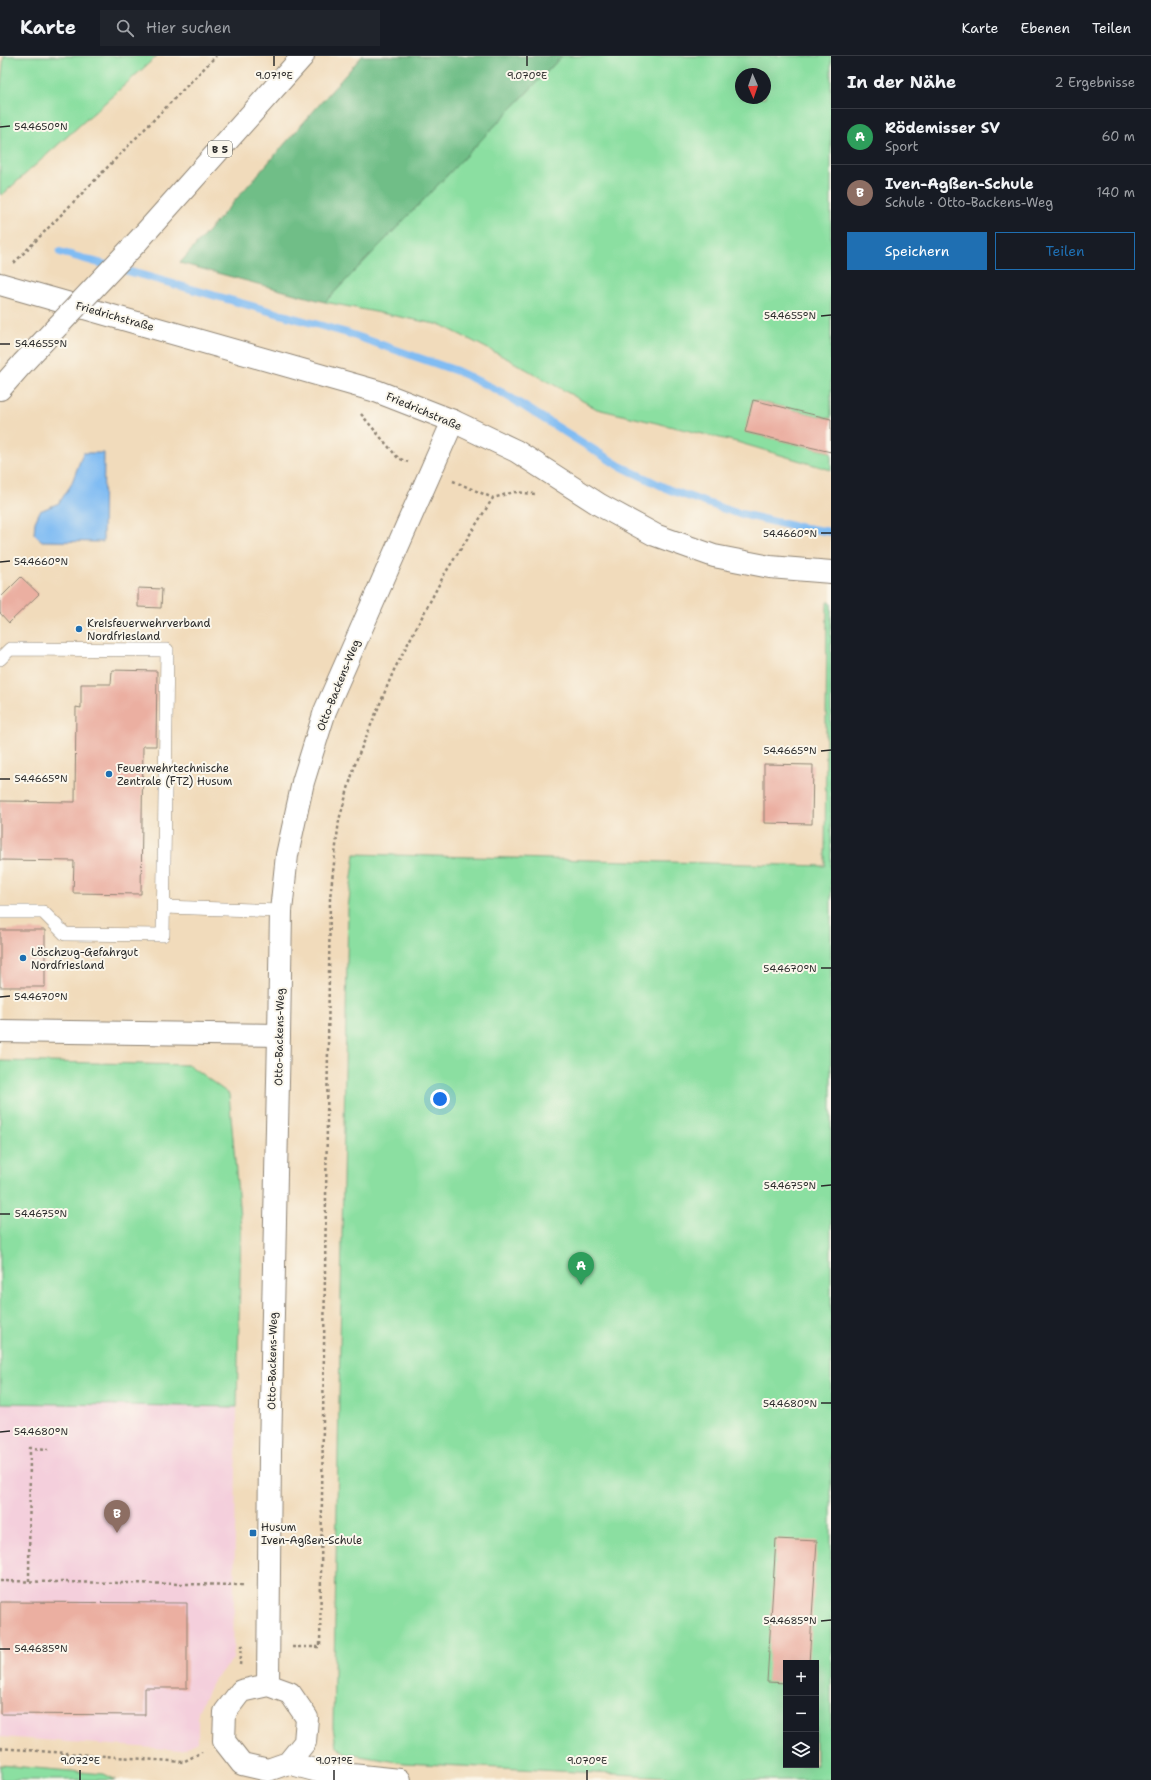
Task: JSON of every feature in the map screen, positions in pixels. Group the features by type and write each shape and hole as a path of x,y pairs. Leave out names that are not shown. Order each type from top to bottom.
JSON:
{"main road":[{"name":"B 5","path":"0,389 137,242 303,56"},
{"name":"Friedrichstraße","path":"6,275 376,391 453,422 516,452 600,505 655,535 721,557 770,568 831,572"},
{"name":"Otto-Backens-Weg","path":"268,1685 281,911 287,855 303,782 325,711 453,422"},
{"path":"0,1031 279,1035"},
{"path":"268,1685 290,1693 307,1718 305,1742 288,1763 268,1770 242,1764 224,1741 225,1712 241,1691 268,1685"},
{"path":"288,1763 322,1772 400,1780"}],"lane":[{"path":"0,659 10,649 167,650 163,935 65,934 43,912 0,912"},
{"path":"164,907 281,911"}],"path":[{"path":"6,275 216,56"},
{"path":"358,412 364,416 398,458 431,470 493,498 514,492 536,494"},
{"path":"237,1669 241,1664 242,1646 320,1647 330,898 339,820 356,761 394,670 444,575 493,498"},
{"path":"29,1581 30,1448 49,1449"},
{"path":"0,1581 269,1586"},
{"path":"0,1748 183,1762 224,1741"}],"shaded area":[{"path":"0,1403 237,1407 233,1659 213,1681 198,1711 198,1742 182,1750 0,1737"}],"green space":[{"path":"4,56 157,56 2,195 0,194 0,93"},
{"path":"362,56 562,56 325,302 180,263"},
{"path":"562,56 831,56 831,419 753,400 746,432 831,452 831,470 737,442 597,409 508,359 441,325 325,302"},
{"path":"827,602 831,602 831,1780 730,1780 404,1763 347,1754 336,1746 333,1727 348,908 355,854 825,866"},
{"path":"0,1061 189,1065 229,1094 241,1228 237,1407 0,1403"},
{"path":"0,1765 104,1774 116,1780 0,1780"}],"water":[{"path":"83,453 104,453 103,542 42,541 34,534 35,522 40,511 59,503 71,485"}],"building":[{"path":"753,400 831,419 831,452 745,432"},
{"path":"21,577 39,594 9,623 0,613 0,598"},
{"path":"138,588 162,589 161,608 138,607"},
{"name":"Feuerwehrtechnische Zentrale (FTZ) Husum","path":"112,670 157,671 156,746 143,746 141,894 73,893 74,861 0,860 0,801 75,802 76,707 81,708 81,684 111,684"},
{"path":"764,764 813,765 812,824 764,823"},
{"name":"Löschzug-Gefahrgut Nordfriesland","path":"0,930 45,930 45,987 0,987"},
{"path":"776,1539 817,1541 809,1660 783,1660 783,1683 767,1682"},
{"path":"0,1602 187,1603 187,1688 145,1688 145,1715 0,1714"}],"waterway":[{"path":"60,252 347,333 457,371 501,392 618,465 670,490 733,512 792,526 831,532"}],"place":[{"name":"Kreisfeuerwehrverband Nordfriesland","path":"79,629"},
{"name":"Feuerwehrtechnische Zentrale (FTZ) Husum","path":"109,774"},
{"name":"Löschzug-Gefahrgut Nordfriesland","path":"23,958"},
{"name":"Rödemisser SV","path":"581,1285"},
{"name":"Iven-Agßen-Schule","path":"117,1533"},
{"name":"Husum Iven-Agßen-Schule","path":"253,1533"}]}
